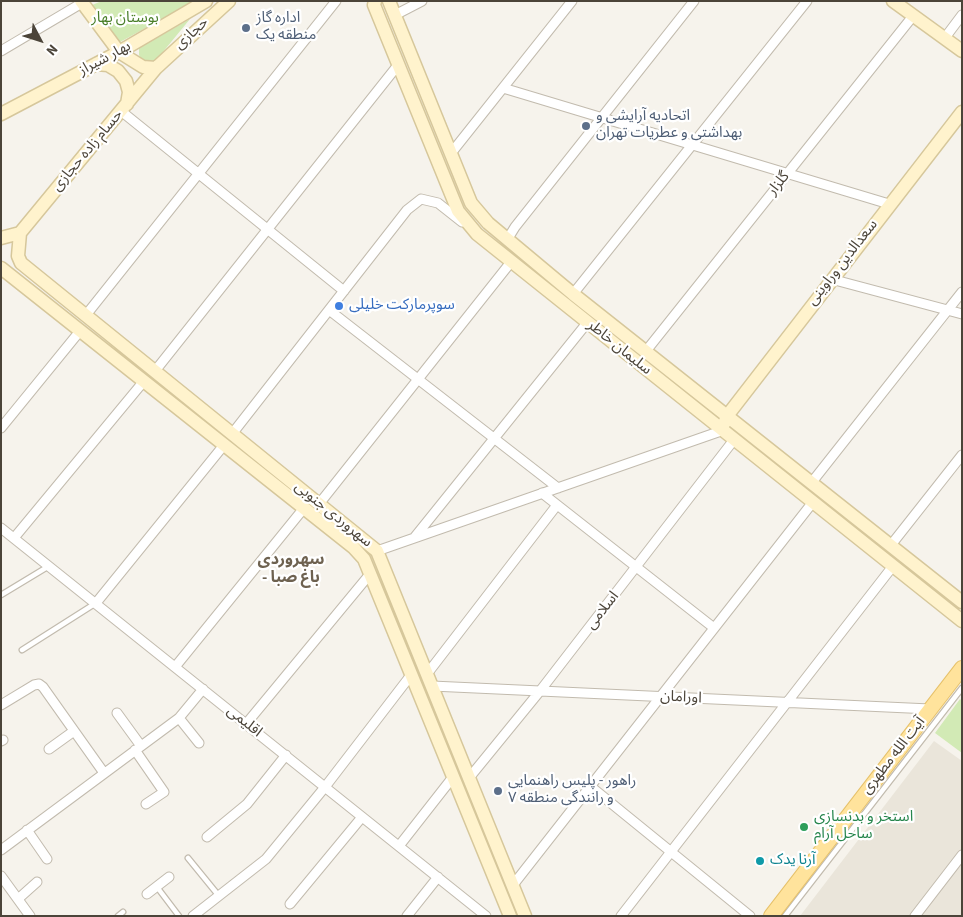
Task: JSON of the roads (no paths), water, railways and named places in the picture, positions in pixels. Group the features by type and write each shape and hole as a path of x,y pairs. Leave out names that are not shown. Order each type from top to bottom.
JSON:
{"main road":[{"name":"بهار شیراز","path":"1,114 119,52 206,1"},
{"name":"حجازی","path":"156,68 229,1"},
{"name":"سلیمان خاطر","path":"375,1 374,5 458,211 477,234 721,431 962,621"},
{"name":"سلیمان خاطر","path":"389,1 452,152 471,203 488,223 573,294 962,602"},
{"path":"893,1 962,51"},
{"path":"82,2 119,52 143,67 156,68"},
{"path":"96,64 108,65 118,71 126,81 129,92 124,107"},
{"name":"حسام زاده حجازی","path":"20,233 156,68"},
{"name":"سعدالدین وراوینی","path":"721,431 726,416 962,112"},
{"path":"1,238 20,233"},
{"name":"سهروردی جنوبی","path":"20,233 17,249 21,263 377,551 525,916"},
{"name":"سهروردی جنوبی","path":"1,268 304,508 364,559 510,916"},
{"path":"224,444 232,434"},
{"name":"آیت الله مطهری","path":"771,916 962,668"},
{"path":"500,890 513,885"}],"street":[{"path":"86,316 336,1"},
{"path":"395,15 422,1"},
{"path":"452,152 572,1"},
{"path":"507,240 515,227 694,1"},
{"path":"573,294 807,1"},
{"path":"1,51 82,2"},
{"path":"944,39 962,15"},
{"name":"گلزار","path":"646,351 913,16"},
{"path":"155,371 398,65"},
{"path":"503,88 889,204"},
{"path":"124,107 198,173 344,291"},
{"path":"232,434 406,210 421,199 438,203 477,234"},
{"path":"319,504 511,262"},
{"path":"831,279 962,314"},
{"path":"812,482 962,292"},
{"path":"329,310 495,437 558,488"},
{"path":"414,538 587,323"},
{"path":"1,428 80,331"},
{"path":"14,538 144,381"},
{"path":"377,551 721,431"},
{"name":"اسلامی","path":"469,778 637,568 734,440"},
{"path":"96,604 224,444"},
{"path":"891,545 962,455"},
{"path":"542,493 714,628"},
{"path":"513,885 812,502"},
{"path":"427,674 557,505"},
{"path":"175,667 304,508"},
{"name":"اقلیمی","path":"1,528 486,916"},
{"path":"621,916 785,702 893,566"},
{"path":"246,724 370,574"},
{"path":"193,916 266,859 326,787 411,675"},
{"path":"1,706 39,684 104,773"},
{"name":"اورامان","path":"432,686 930,709"},
{"path":"1,850 179,718 203,689"},
{"path":"117,713 164,792 146,804"},
{"path":"179,718 199,743"},
{"path":"49,749 74,732"},
{"path":"207,837 247,804 286,755"},
{"path":"399,846 453,777"},
{"path":"590,786 750,916"},
{"path":"290,904 362,817"},
{"path":"27,830 47,859"},
{"path":"915,916 962,855"},
{"path":"1,876 30,916"},
{"path":"147,894 169,877"},
{"path":"407,916 438,877"},
{"path":"18,900 37,882"}],"lane":[{"path":"1,595 49,566"},
{"path":"22,650 96,604"},
{"path":"785,916 962,688"},
{"path":"188,858 219,896"},
{"path":"157,886 179,916"},
{"path":"118,916 123,912"}],"place":[{"name":"اداره گاز منطقه یک","path":"246,28"},
{"name":"اتحادیه آرایشی و بهداشتی و عطریات تهران","path":"586,126"},
{"name":"سوپرمارکت خلیلی","path":"339,306"},
{"name":"راهور - پلیس راهنمایی و رانندگی منطقه ۷","path":"498,791"},
{"name":"استخر و بدنسازی ساحل آرام","path":"804,827"},
{"name":"آرنا یدک","path":"760,861"}],"district":[{"name":"سهروردی - باغ صبا","path":"291,569"}],"park label":[{"name":"بوستان بهار","path":"125,19"}]}
